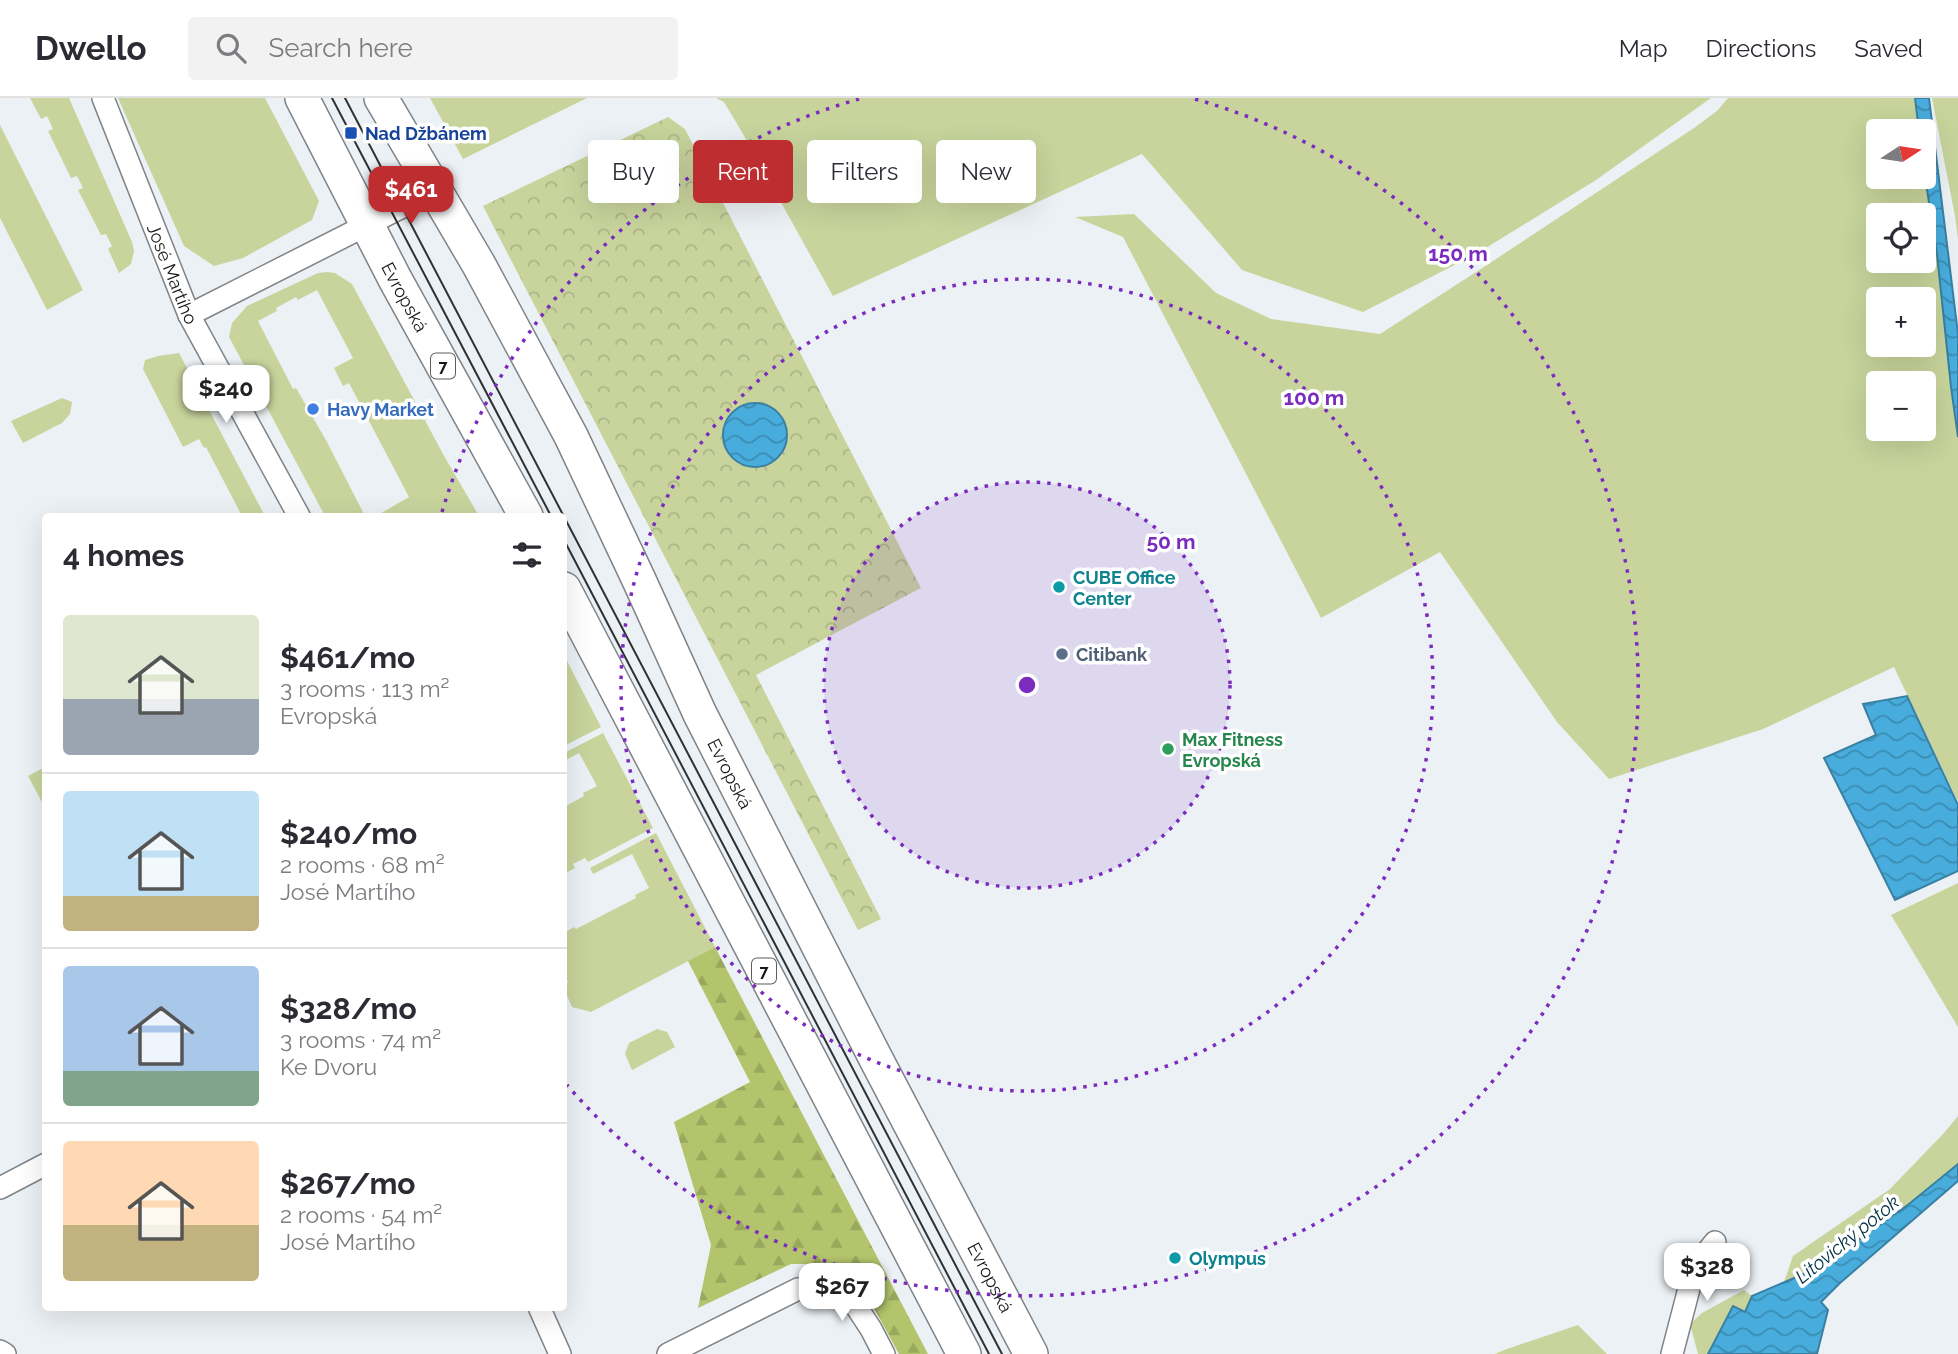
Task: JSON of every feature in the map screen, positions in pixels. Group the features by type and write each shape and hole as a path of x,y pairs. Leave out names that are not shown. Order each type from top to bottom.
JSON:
{"main road":[{"name":"Evropská","path":"302,98 366,225 524,513"},
{"name":"Evropská","path":"381,98 479,265 571,436 700,714 1031,1354"},
{"name":"7","path":"567,595 964,1354"}],"street":[{"name":"José Martího","path":"103,98 189,314 297,513"},
{"path":"189,314 436,190"},
{"path":"0,1188 42,1166"},
{"path":"1672,1354 1692,1277 1715,1242"},
{"path":"668,1354 798,1289 826,1286 852,1300 884,1354"},
{"path":"541,1311 560,1354"},
{"path":"0,1350 5,1354"}],"green space":[{"path":"30,98 69,98 132,242 134,251 131,264 119,273 108,249 112,246 106,234 101,235 78,190 83,188 77,176 71,178 48,131 53,129 47,116 41,119"},
{"path":"118,98 265,98 319,201 312,220 243,258 214,266 184,246"},
{"path":"430,98 587,98 463,159"},
{"path":"716,98 1711,98 1596,180 1476,254 1363,312 1242,270 1142,154 1036,203 1036,140 936,140 936,203 1035,203 833,296 781,203 793,203 793,140 746,140 724,102"},
{"path":"1728,98 1915,98 1918,119 1866,119 1866,189 1927,189 1929,203 1866,203 1866,273 1936,273 1936,248 1958,437 1958,802 1894,667 1763,729 1609,779 1557,722 1440,552 1321,618 1123,237 1075,217 1134,214 1216,293 1271,319 1380,334 1717,111"},
{"path":"1932,98 1958,98 1958,239 1955,216"},
{"path":"668,117 685,129 693,145 693,203 723,203 921,588 756,675 881,919 858,930 483,206 588,155 588,203 679,203 679,140 620,140"},
{"path":"0,125 83,290 47,310 0,218"},
{"path":"318,273 335,273 352,284 477,513 381,513 409,497 349,383 343,386 334,368 353,358 317,290 298,300 296,297 258,321 293,389 296,388 327,442 363,513 323,513 229,337 232,323 247,306"},
{"path":"179,353 263,513 240,513 206,447 204,448 199,439 183,447 143,369 145,360"},
{"path":"62,398 72,402 70,414 62,423 23,443 11,421"},
{"path":"567,661 601,727 567,744"},
{"path":"603,733 653,828 588,862 585,858 573,864 575,868 567,872 567,805 597,786 579,753 567,759 567,751"},
{"path":"42,769 42,802 28,776"},
{"path":"656,833 715,947 591,1012 572,1007 567,996 567,931 636,898 635,895 649,888 632,854 593,874 590,868"},
{"path":"1958,883 1958,1027 1891,915"},
{"path":"715,947 928,1354 899,1354 864,1290 848,1274 824,1264 791,1264 698,1308 711,1245 674,1122 750,1082 688,961"},
{"path":"657,1029 667,1032 675,1047 632,1070 625,1054 629,1043"},
{"path":"1958,1116 1958,1164 1909,1204 1822,1266 1784,1282 1793,1256 1890,1189"},
{"path":"1744,1290 1752,1296 1745,1312 1733,1307 1708,1354 1698,1354 1690,1324 1702,1313"},
{"path":"1578,1325 1607,1354 1495,1354 1504,1350"}],"water":[{"path":"1915,98 1929,98 1932,119 1918,119"},
{"path":"1936,155 1958,334 1958,437 1936,248 1936,203 1929,203 1927,189 1936,189"},
{"path":"755,403 767,405 778,412 785,423 785,447 778,458 767,465 755,467 743,465 732,458 725,447 723,435 725,423 732,412 743,405"},
{"path":"1907,696 1958,805 1958,871 1895,900 1824,758 1876,735 1863,704"},
{"path":"1958,1164 1958,1181 1821,1302 1828,1310 1817,1354 1708,1354 1733,1306 1745,1312 1752,1296 1822,1266 1909,1204"}],"tram line":[{"path":"332,98 549,513"},
{"path":"345,98 562,513"},
{"path":"567,522 1002,1354"},
{"path":"567,546 989,1354"}],"place":[{"name":"Nad Džbánem","path":"351,133"},
{"name":"Havy Market","path":"313,409"},
{"name":"CUBE Office Center","path":"1059,587"},
{"name":"Citibank","path":"1062,654"},
{"name":"Max Fitness Evropská","path":"1168,749"},
{"name":"Olympus","path":"1175,1258"}],"water label":[{"name":"Litovický potok","path":"1847,1239"}]}
